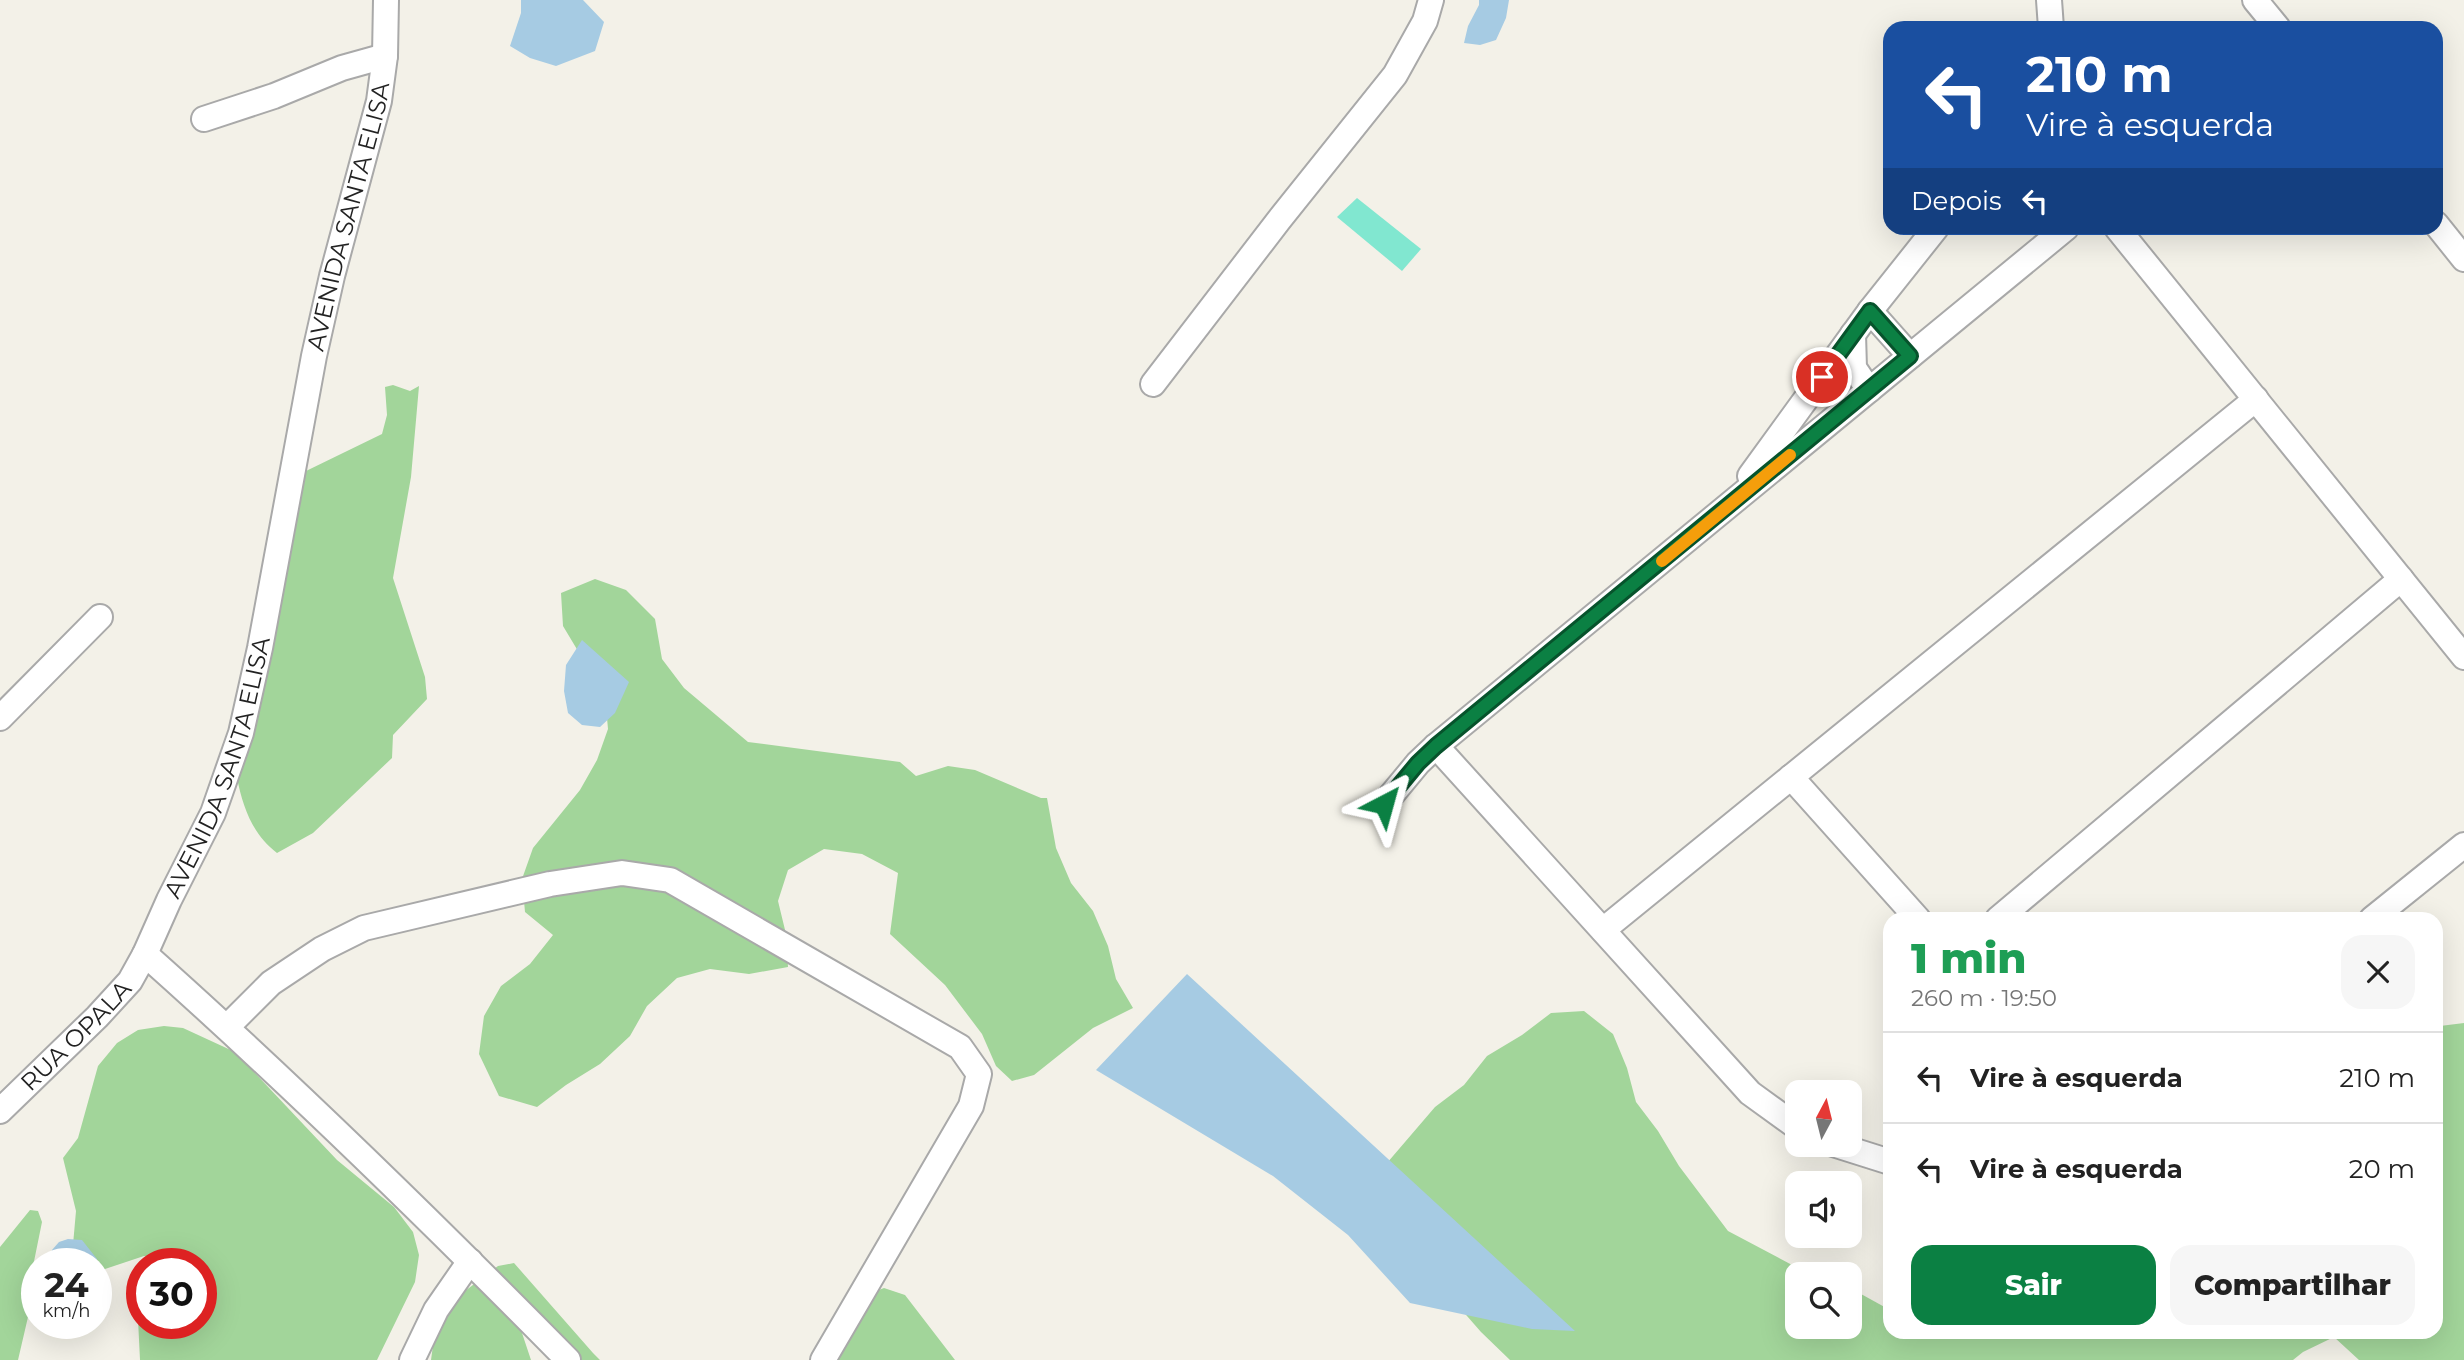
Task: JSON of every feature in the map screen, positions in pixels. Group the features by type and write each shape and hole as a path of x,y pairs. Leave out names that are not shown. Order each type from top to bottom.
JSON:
{"street":[{"name":"AVENIDA SANTA ELISA","path":"145,954 213,813 241,733 314,356 332,276 379,100 385,56 386,0"},
{"path":"1153,384 1395,75 1425,21 1431,0"},
{"path":"2049,0 2050,21"},
{"path":"2255,0 2272,21"},
{"path":"204,119 275,96 342,68 385,56"},
{"path":"2443,233 2464,259"},
{"path":"1730,504 1870,311 1930,235"},
{"path":"1384,804 1436,746 2057,235"},
{"path":"2123,235 2464,657"},
{"path":"1870,311 1910,356"},
{"path":"1853,334 1854,368 1868,390"},
{"path":"1603,930 2256,399"},
{"path":"2006,912 2401,579"},
{"path":"0,718 100,617"},
{"path":"1436,746 1750,1093 1785,1118"},
{"path":"1791,777 1912,912"},
{"path":"2381,912 2464,845"},
{"path":"227,1027 271,983 322,949 364,929 550,884 622,873 670,880 960,1047 979,1074 971,1106 823,1360"},
{"path":"145,954 227,1027 470,1261 568,1360"},
{"name":"RUA OPALA","path":"0,1111 97,1017 130,981 145,954"},
{"path":"1862,1153 1883,1160"},
{"path":"412,1360 436,1310 470,1261"}],"green space":[{"path":"1357,198 1421,249 1402,271 1337,217"},
{"path":"393,385 410,391 419,386 411,477 393,578 425,677 427,699 393,735 392,758 313,833 277,853 255,829 242,799 237,778 297,485 306,471 382,434 387,415 385,387"},
{"path":"595,579 626,590 655,619 662,659 684,688 748,742 900,762 916,776 948,766 975,770 1041,798 1047,798 1056,848 1071,883 1093,911 1108,946 1116,979 1133,1008 1093,1028 1034,1075 1012,1081 996,1066 982,1034 945,985 890,934 898,873 862,854 824,849 788,870 778,901 786,934 788,967 749,974 710,969 677,978 647,1006 630,1036 600,1064 537,1107 499,1096 479,1054 484,1016 501,986 530,964 553,935 525,912 522,879 533,848 580,790 597,760 608,729 605,696 563,626 561,593"},
{"path":"1584,1011 1613,1034 1627,1068 1636,1102 1679,1166 1728,1231 1786,1262 1785,1339 1862,1339 1862,1295 1883,1306 1883,1339 2330,1339 2293,1360 1510,1360 1481,1332 1418,1260 1381,1170 1435,1107 1464,1085 1487,1056 1551,1013"},
{"path":"2464,1023 2464,1360 2359,1360 2336,1339 2443,1339 2443,1026"},
{"path":"164,1026 183,1028 235,1052 337,1160 394,1207 413,1232 419,1255 415,1282 377,1360 140,1360 139,1339 217,1339 217,1248 126,1248 126,1262 112,1267 112,1248 73,1248 76,1211 63,1158 78,1138 98,1066 117,1043 138,1030"},
{"path":"30,1210 38,1211 42,1222 37,1248 21,1248 23,1339 18,1360 0,1360 0,1247"},
{"path":"514,1263 600,1360 578,1360 521,1330 531,1360 431,1360 436,1324 465,1291 498,1266"},
{"path":"884,1288 905,1295 955,1360 816,1360 871,1293"}],"water":[{"path":"521,0 583,0 604,22 595,51 556,66 530,58 510,46 521,13"},
{"path":"1479,0 1509,0 1506,18 1496,40 1480,45 1464,43 1468,26"},
{"path":"582,640 629,682 615,713 600,727 582,725 568,713 564,691 566,665"},
{"path":"1187,974 1575,1331 1532,1329 1410,1303 1348,1235 1273,1176 1096,1070"},
{"path":"68,1239 82,1240 88,1248 54,1248 59,1242"}],"slow traffic":[{"path":"1662,561 1790,455"}],"route":[{"path":"1384,804 1436,746 1910,356 1870,311 1822,377"}]}
